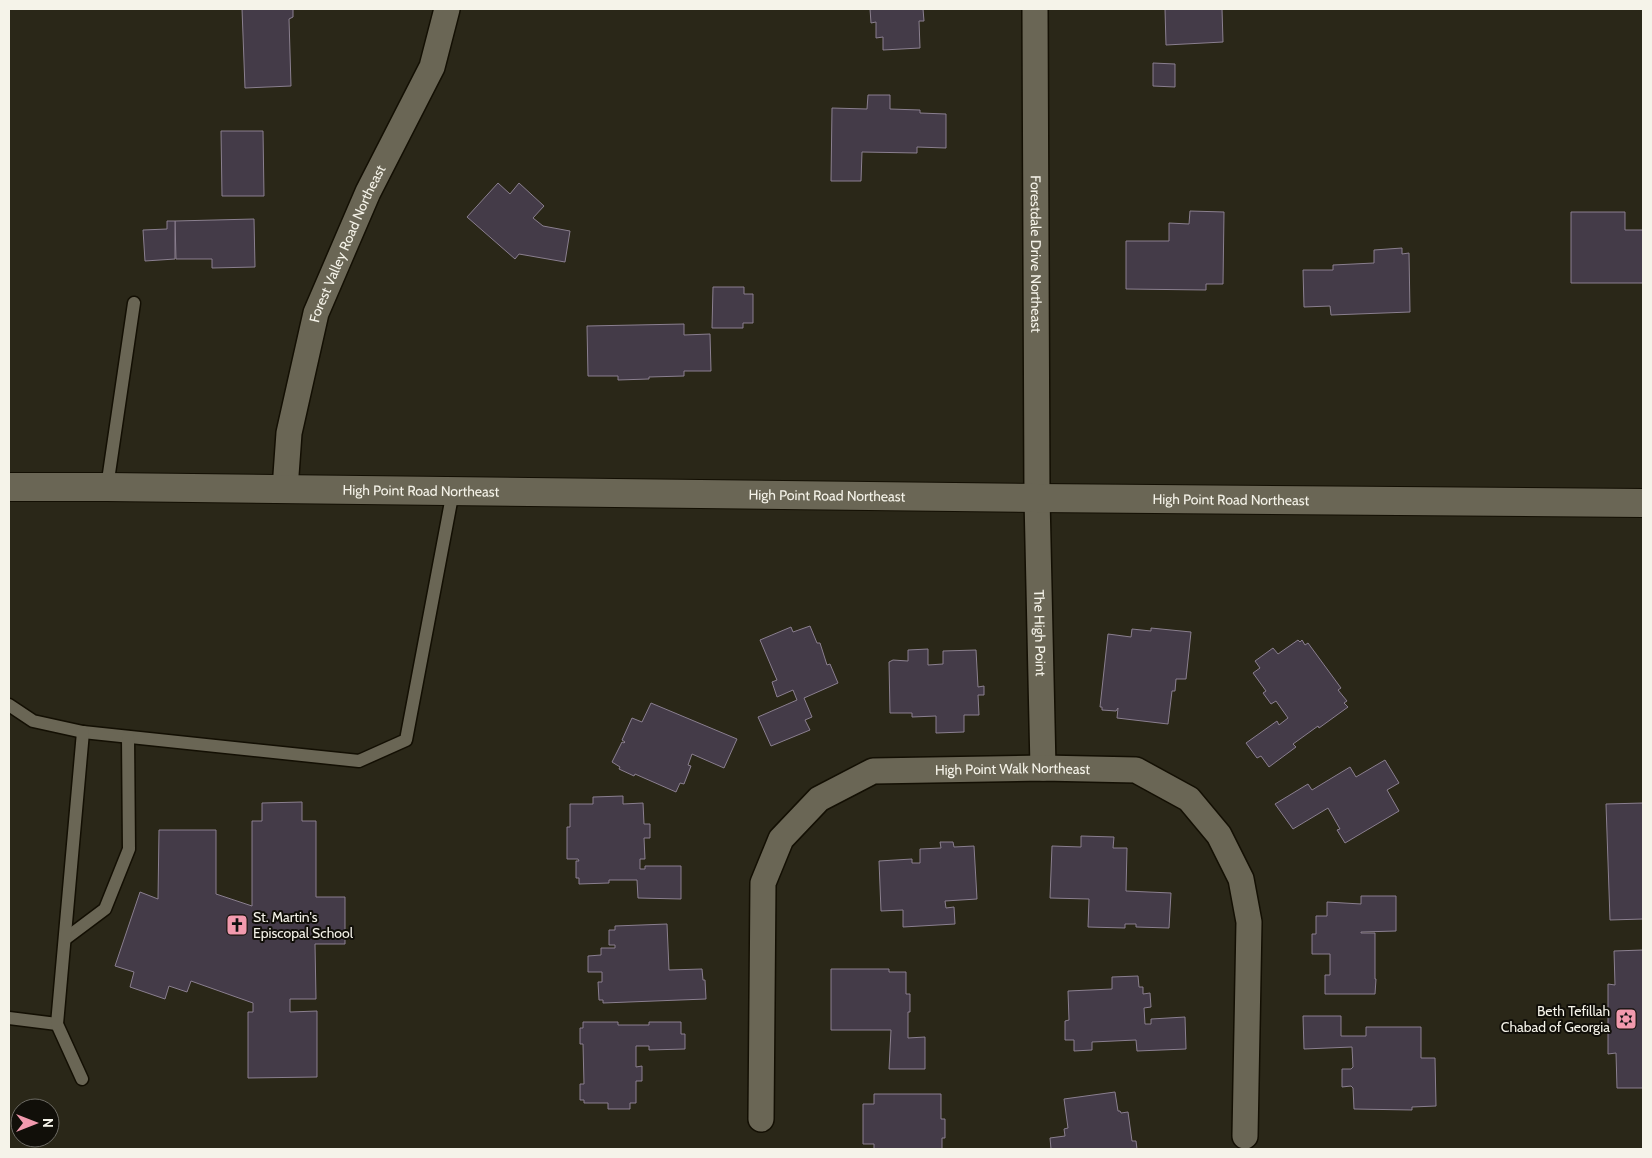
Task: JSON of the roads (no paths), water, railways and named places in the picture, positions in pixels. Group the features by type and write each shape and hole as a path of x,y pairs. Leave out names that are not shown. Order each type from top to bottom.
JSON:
{"street":[{"name":"Forest Valley Road Northeast","path":"285,489 289,433 316,313 368,192 432,66 447,9"},
{"name":"Forestdale Drive Northeast","path":"1035,9 1037,498"},
{"name":"High Point Road Northeast","path":"9,487 1643,503"},
{"name":"The High Point","path":"1037,498 1044,768"},
{"name":"High Point Walk Northeast","path":"761,1118 763,883 781,839 819,799 873,771 1044,768 1136,770 1189,799 1219,835 1241,879 1249,922 1245,1136"}],"lane":[{"path":"107,487 134,303"},
{"path":"9,705 33,720 83,732 359,761 406,740 453,491"},
{"path":"82,1079 57,1024 83,732"},
{"path":"65,939 105,909 129,849 128,737"},
{"path":"9,1018 57,1024"}],"place":[{"name":"St. Martin's Episcopal School","path":"237,925"},
{"name":"Beth Tefillah Chabad of Georgia","path":"1626,1019"}]}
